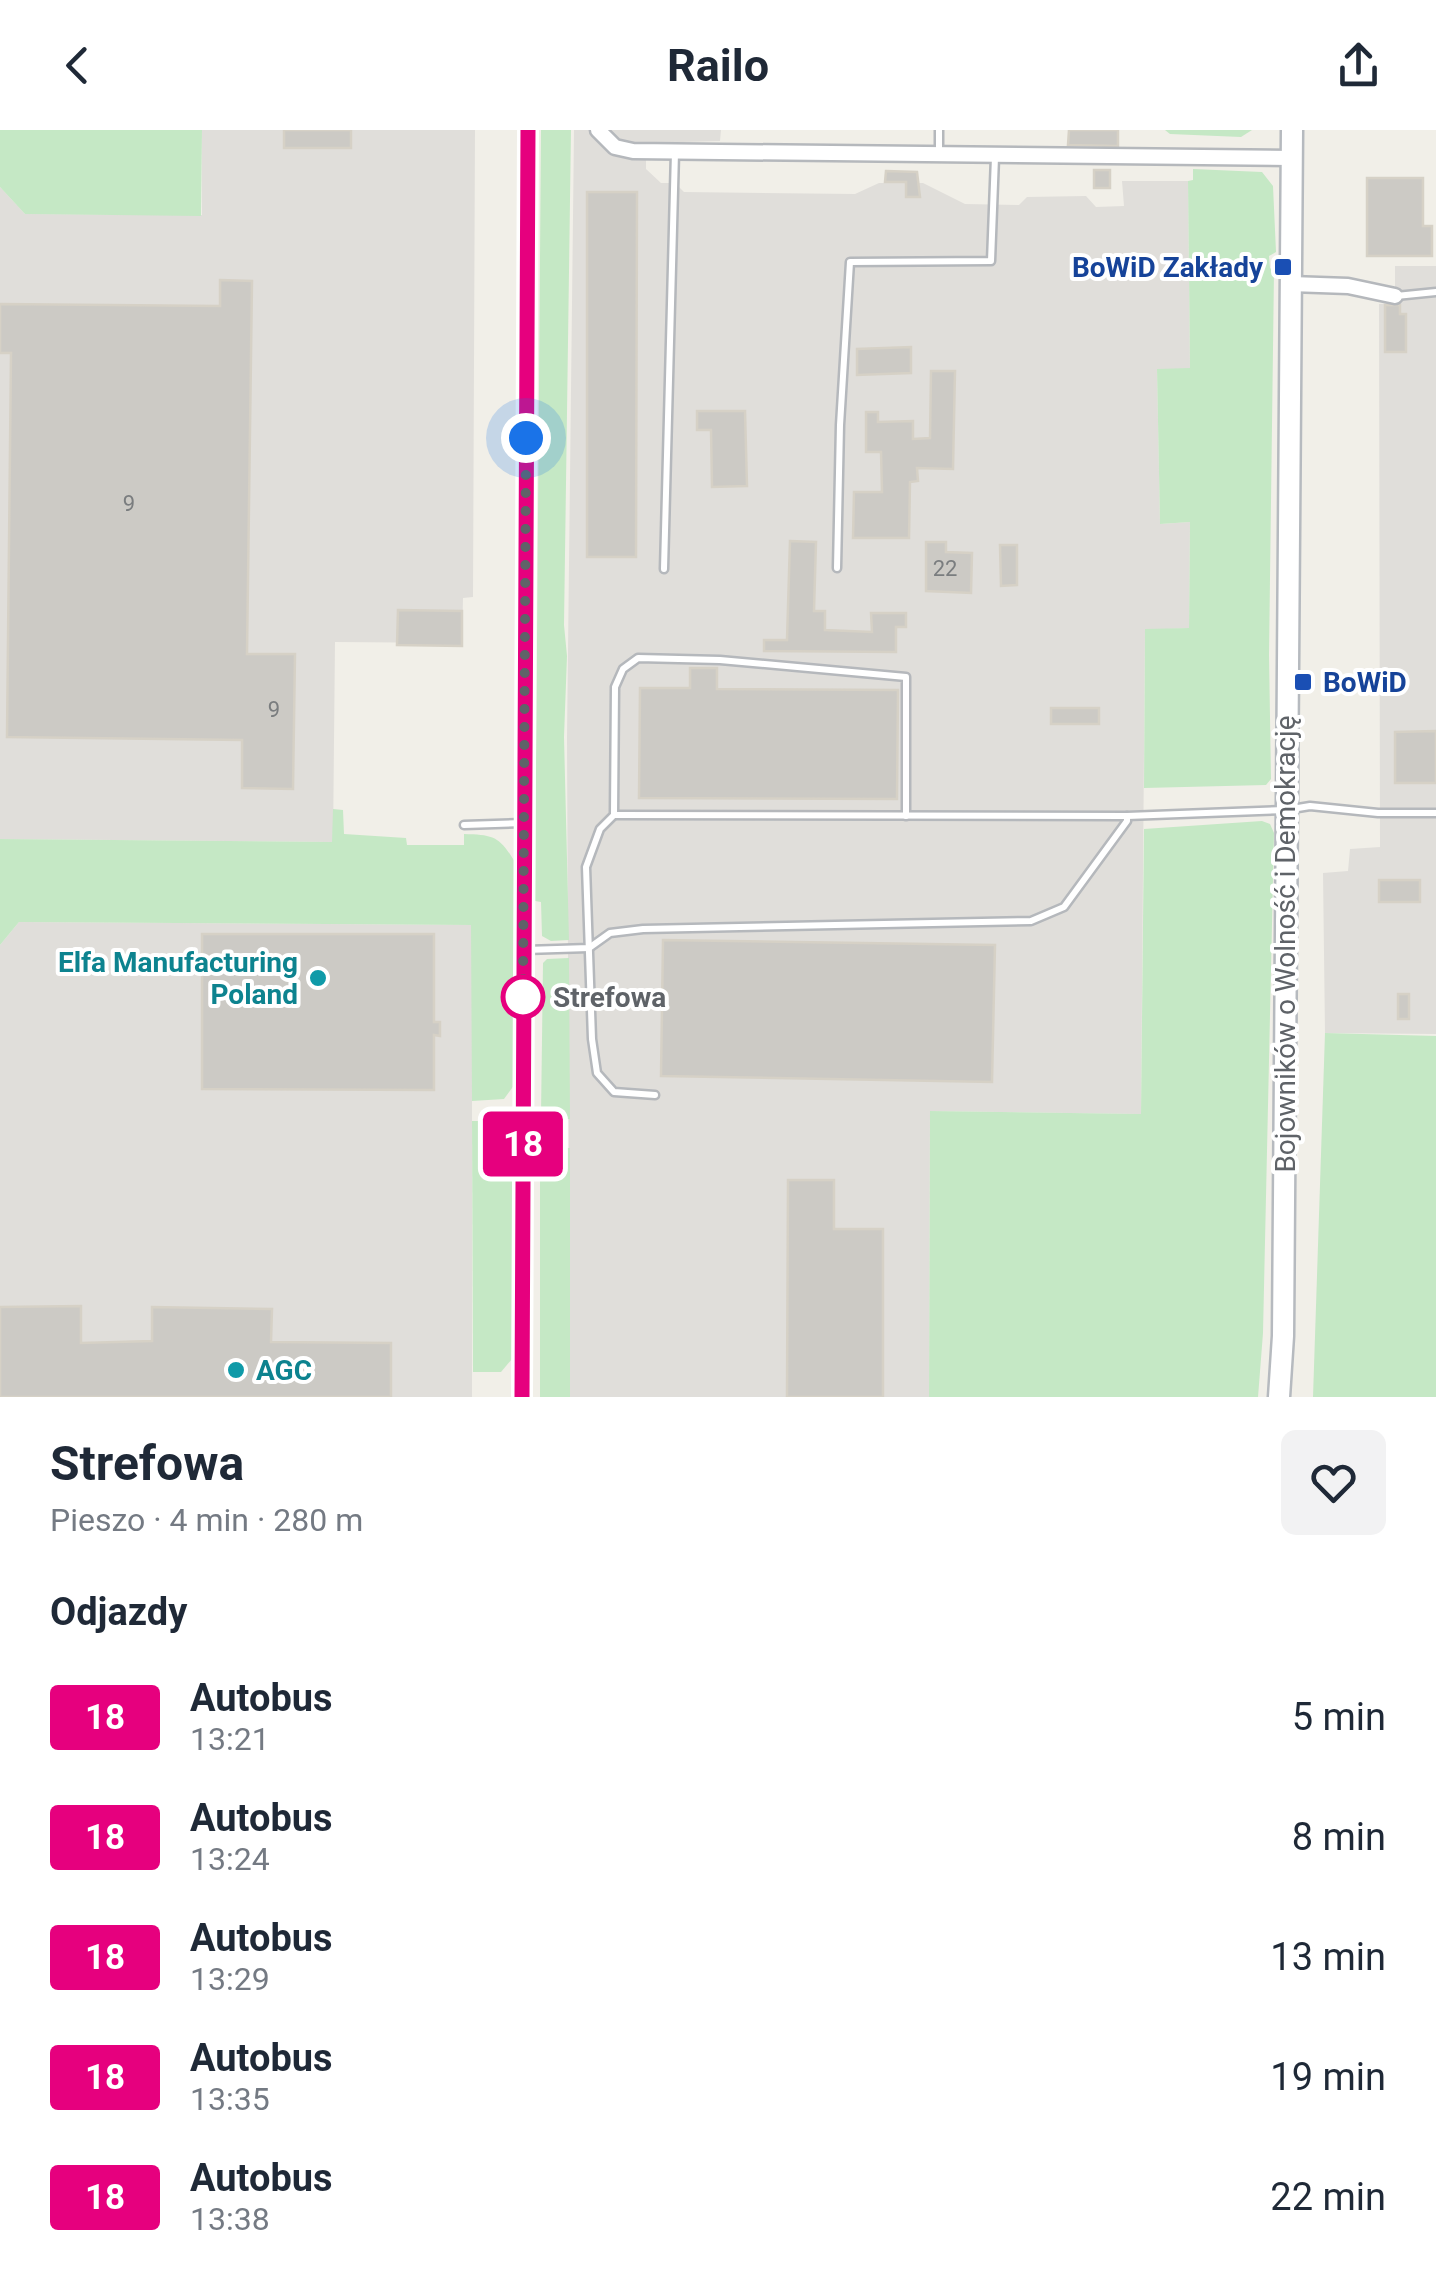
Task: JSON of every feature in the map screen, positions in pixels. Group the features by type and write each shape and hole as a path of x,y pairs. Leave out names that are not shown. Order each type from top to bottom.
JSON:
{"main road":[{"name":"Bojowników o Wolność i Demokrację","path":"1279,1397 1283,1317 1292,130"}],"street":[{"path":"522,1397 528,130"},
{"path":"598,130 615,146 633,151 1292,158"},
{"path":"1290,284 1348,286 1395,296"}],"lane":[{"path":"939,130 939,155"},
{"path":"664,569 674,151"},
{"path":"837,568 840,425 850,262 991,260 995,156"},
{"path":"1395,296 1436,292"},
{"path":"655,1094 614,1092 597,1073 592,1040 586,866 600,829 614,814 614,687 623,669 638,658 720,660 906,677 906,816"},
{"path":"614,814 1127,816 1310,806 1378,813 1436,813"},
{"path":"523,950 589,948 610,933 644,929 1031,921 1064,907 1127,816"},
{"path":"464,824 524,823"}],"shaded area":[{"path":"202,130 475,130 473,597 463,598 462,643 335,642 333,842 0,839 0,187 25,214 202,215"},
{"path":"574,130 721,130 720,141 646,143 646,169 661,183 675,183 684,192 855,194 879,183 923,183 965,204 1019,205 1027,197 1086,196 1096,207 1124,206 1122,181 1188,181 1190,369 1157,369 1160,524 1190,522 1189,628 1145,630 1141,1114 930,1111 929,1397 570,1397 567,738"},
{"path":"1395,266 1436,266 1436,1034 1325,1033 1323,873 1348,871 1350,849 1380,847 1379,304 1395,303"},
{"path":"19,922 472,925 472,1397 0,1397 0,945"}],"green space":[{"path":"0,130 202,130 201,216 25,214 0,187"},
{"path":"541,130 571,130 564,625 569,940 551,941 542,936 541,902 535,901"},
{"path":"1165,130 1252,130 1241,137 1170,134"},
{"path":"1193,169 1262,172 1273,186 1276,252 1269,256 1274,272 1271,779 1266,785 1144,788 1145,629 1189,628 1190,522 1160,524 1157,369 1190,368 1188,181 1193,180"},
{"path":"333,809 343,810 344,834 406,838 407,845 464,845 464,834 482,835 500,842 515,862 515,1084 504,1099 472,1101 471,925 19,922 0,945 0,839 332,842"},
{"path":"1262,821 1270,824 1274,833 1263,1333 1258,1397 929,1397 930,1111 1141,1114 1144,829"},
{"path":"569,958 570,1119 550,1120 541,1116 543,963 547,959"},
{"path":"1325,1033 1436,1036 1436,1397 1313,1397"},
{"path":"472,1121 502,1121 512,1132 512,1359 501,1372 473,1372"},
{"path":"549,1147 570,1148 570,1397 540,1397 540,1152"}],"building":[{"path":"284,130 351,130 351,148 284,148"},
{"path":"1069,130 1118,130 1118,146 1068,145"},
{"path":"1094,170 1110,170 1110,188 1094,188"},
{"path":"886,171 917,172 920,197 906,197 906,182 885,182"},
{"path":"1367,178 1423,178 1423,226 1432,226 1432,256 1367,256"},
{"path":"587,192 637,192 636,557 587,557"},
{"path":"220,280 252,281 247,654 295,654 293,789 242,788 242,740 7,737 11,353 0,353 0,304 220,306"},
{"path":"1385,305 1400,305 1400,314 1406,314 1406,352 1385,352"},
{"path":"911,347 911,373 857,375 857,349"},
{"path":"931,371 955,371 953,469 917,468 918,481 910,482 909,538 853,538 854,492 882,492 881,452 866,452 866,412 878,412 878,422 913,421 913,439 930,438"},
{"path":"697,411 745,411 747,486 712,487 711,430 697,430"},
{"path":"790,541 816,542 814,611 825,611 825,630 872,632 871,613 906,613 906,627 896,627 896,652 764,651 764,640 787,640"},
{"path":"926,542 946,542 946,552 972,553 971,593 926,591"},
{"path":"1000,545 1017,545 1017,585 1001,586"},
{"path":"398,610 462,611 462,646 397,645"},
{"path":"690,668 717,668 717,689 898,690 897,799 639,798 640,688 690,688"},
{"path":"1051,708 1099,708 1099,724 1051,724"},
{"path":"1436,731 1436,783 1395,783 1395,732"},
{"path":"1379,880 1420,880 1420,902 1379,902"},
{"name":"Elfa Manufacturing Poland","path":"202,934 434,934 434,1022 440,1022 440,1036 434,1035 434,1090 202,1089"},
{"path":"663,940 995,945 992,1082 661,1076"},
{"path":"1398,994 1409,994 1409,1019 1398,1019"},
{"path":"788,1180 834,1180 834,1229 883,1229 883,1397 787,1397"},
{"name":"AGC","path":"81,1306 81,1343 152,1341 152,1307 272,1309 271,1342 391,1343 391,1397 0,1397 0,1307"}],"bus line":[{"name":"18","path":"522,1397 528,130"}],"place":[{"name":"BoWiD Zakłady","path":"1283,267"},
{"name":"BoWiD","path":"1303,682"},
{"name":"Elfa Manufacturing Poland","path":"318,978"},
{"name":"Strefowa","path":"523,997"},
{"name":"AGC","path":"236,1370"}],"route":[{"path":"523,997 526,438"}]}
